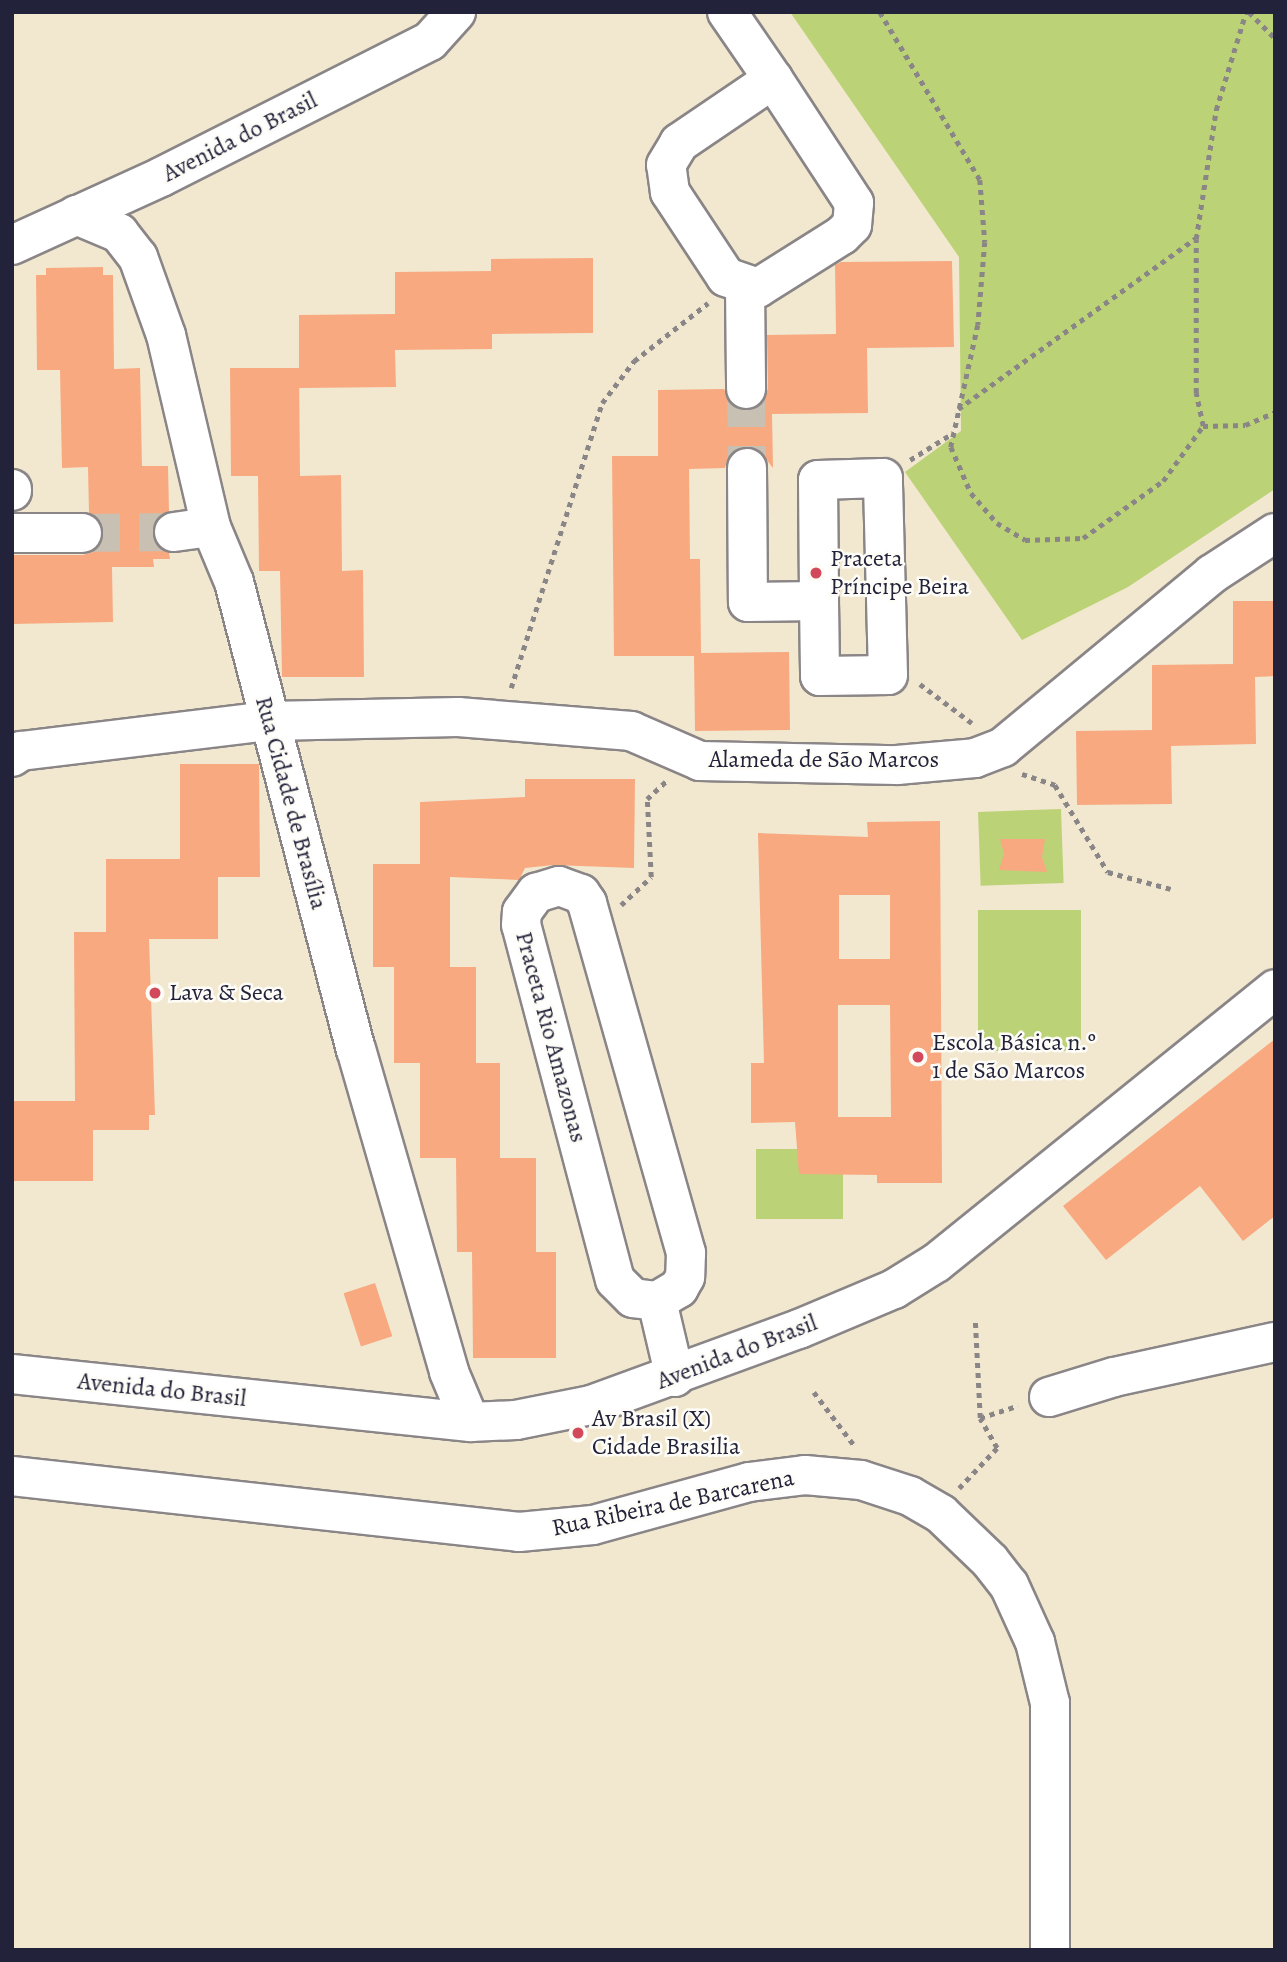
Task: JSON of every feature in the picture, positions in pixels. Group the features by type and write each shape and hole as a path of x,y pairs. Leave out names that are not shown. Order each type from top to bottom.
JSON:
{"street":[{"name":"Avenida do Brasil","path":"12,245 430,41 456,12"},
{"path":"727,12 854,203 855,215 842,235 769,284 739,285"},
{"path":"746,389 739,285 670,192 666,165 679,143 773,79"},
{"name":"Rua Cidade de Brasília","path":"75,215 119,233 138,257 166,335 211,527 234,582 269,721 449,1372 470,1422"},
{"path":"747,468 748,602 819,601"},
{"path":"883,478 888,675 820,676 819,601 818,480 883,478"},
{"path":"174,532 211,527"},
{"path":"12,533 82,533"},
{"path":"989,752 1212,575 1275,533"},
{"name":"Alameda de São Marcos","path":"12,757 21,751 269,721 458,717 631,731 692,757 897,765 989,752"},
{"name":"Praceta Rio Amazonas","path":"559,886 581,894 591,918 686,1253 687,1265 679,1288 657,1301 633,1298 615,1280 521,925 527,901 546,887 559,886"},
{"name":"Avenida do Brasil","path":"12,1374 470,1422 551,1414 676,1377 894,1289 936,1264 1275,989"},
{"path":"657,1301 676,1377"},
{"path":"1049,1397 1114,1377 1275,1342"},
{"name":"Rua Ribeira de Barcarena","path":"12,1476 519,1532 593,1525 778,1477 830,1476 885,1488 940,1514 967,1535 1009,1585 1044,1672 1049,1703 1049,1950"}],"path":[{"path":"880,12 980,180 985,242 978,325 951,447 971,493 997,523 1025,540 1083,538 1163,481 1203,426 1196,393 1196,239 1216,110 1248,12 1275,38"},
{"path":"958,408 1196,239"},
{"path":"502,721 566,504 602,403 634,361 739,285"},
{"path":"1203,426 1245,425 1275,412"},
{"path":"883,478 954,432"},
{"path":"888,675 916,681 989,752 1055,785 1108,872 1171,889"},
{"path":"591,918 631,900 651,877 648,799 692,757"},
{"path":"940,1514 968,1476 997,1448 980,1418 975,1320"},
{"path":"814,1392 885,1488"}],"green space":[{"path":"790,12 1275,12 1275,489 1128,587 1022,640 905,472 961,431 959,257"},
{"path":"1061,809 1064,883 981,886 978,812"},
{"path":"978,910 1081,910 1081,1051 978,1051"},
{"path":"756,1149 843,1149 843,1219 756,1219"}],"building":[{"path":"593,258 593,333 492,334 492,349 395,350 396,387 299,388 299,315 395,314 395,272 491,271 491,259"},
{"path":"952,261 954,347 867,348 868,413 772,414 773,468 758,449 746,446 728,457 725,468 689,469 690,559 700,559 701,653 789,652 790,730 695,731 694,656 614,656 612,456 658,456 658,390 724,389 736,408 758,407 768,389 767,335 836,334 835,265 841,262"},
{"path":"103,267 103,275 113,275 114,369 140,368 142,466 168,466 169,511 154,523 152,534 157,546 169,553 170,559 153,559 154,567 112,567 113,622 12,624 12,555 83,555 93,552 104,534 101,522 89,513 88,467 62,468 60,370 37,370 36,275 46,275 46,268"},
{"path":"230,368 299,368 300,476 341,475 342,571 363,570 364,677 282,677 280,571 259,571 258,476 231,476"},
{"path":"1233,601 1275,601 1275,676 1255,677 1256,744 1171,746 1172,804 1077,805 1076,731 1152,730 1152,665 1233,664"},
{"path":"180,764 259,764 260,877 218,877 218,939 149,939 155,1115 149,1115 149,1130 93,1130 93,1181 12,1181 12,1101 75,1101 74,932 106,932 106,859 180,859"},
{"path":"525,779 635,779 634,868 553,865 525,868 519,880 450,877 450,967 476,967 476,1063 500,1063 500,1158 536,1158 536,1252 556,1252 556,1358 473,1358 472,1252 457,1252 456,1158 420,1158 420,1063 394,1063 394,967 373,967 373,864 420,864 420,802 525,797"},
{"path":"940,821 942,1183 877,1183 877,1175 799,1174 795,1122 751,1123 751,1063 764,1063 758,833 868,837 867,822","holes":["839,895 890,895 890,959 839,959","838,1005 890,1005 891,1117 838,1117"]},
{"path":"1000,839 1045,839 1042,857 1047,872 999,870 1004,854"},
{"path":"1275,1039 1275,1216 1243,1241 1200,1186 1106,1260 1063,1206"},
{"path":"375,1283 392,1336 361,1346 344,1293"}],"tunnel":[{"path":"746,389 747,468"},
{"path":"82,533 174,532"}],"place":[{"name":"Praceta Príncipe Beira","path":"816,573"},
{"name":"Lava & Seca","path":"155,993"},
{"name":"Escola Básica n.º 1 de São Marcos","path":"918,1057"},
{"name":"Av Brasil (X) Cidade Brasilia","path":"578,1433"}]}
